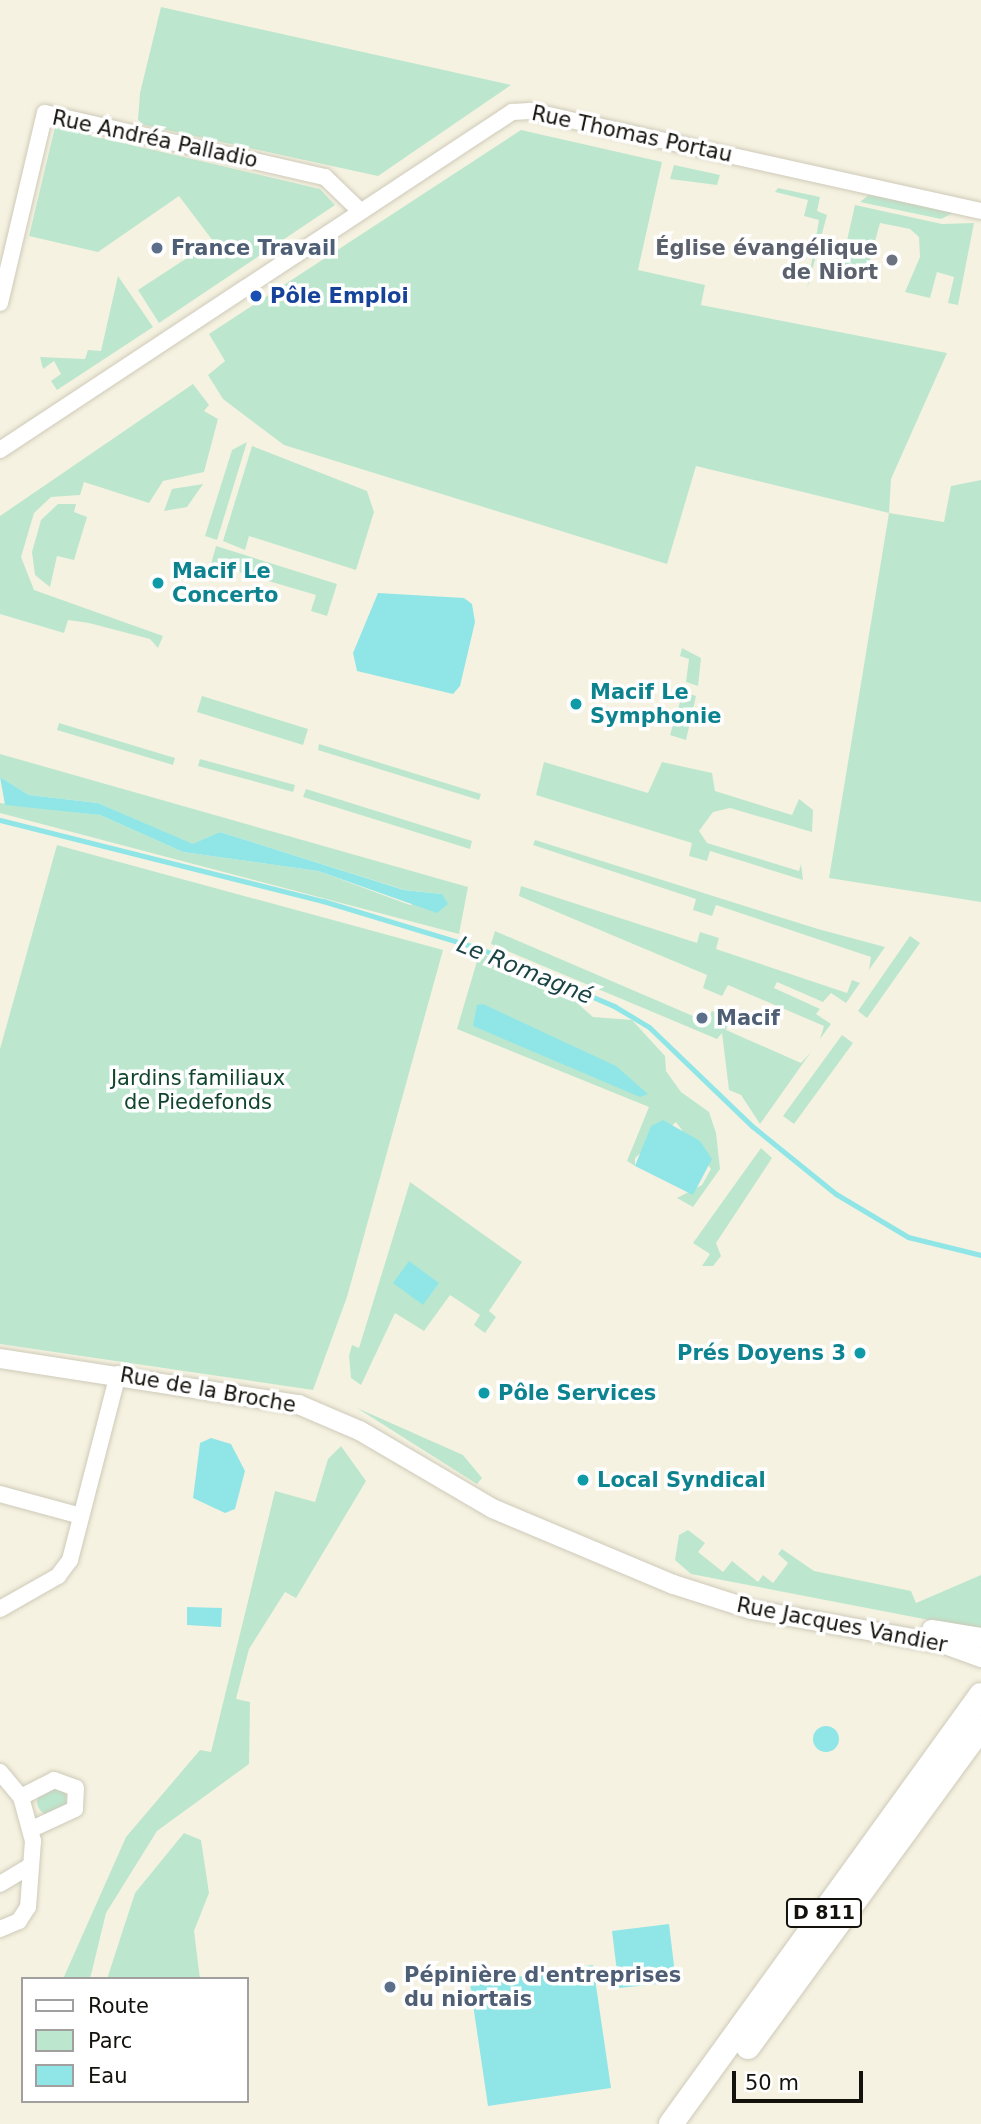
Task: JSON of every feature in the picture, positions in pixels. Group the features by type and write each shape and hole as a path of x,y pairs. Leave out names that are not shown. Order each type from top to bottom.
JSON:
{"main road":[{"name":"D 811","path":"671,2124 981,1695"},
{"name":"D 811","path":"692,2124 981,1728"}],"street":[{"name":"Rue Thomas Portau","path":"0,450 494,120 520,111 981,211"},
{"name":"Rue Andréa Palladio","path":"0,303 45,113 325,177 359,210"},
{"name":"Rue de la Broche","path":"0,1358 118,1374 299,1404 359,1430 514,1518"},
{"path":"0,1609 65,1569 118,1374"},
{"path":"0,1494 81,1516"},
{"name":"Rue Jacques Vandier","path":"514,1518 702,1594 981,1657"},
{"name":"Rue Jacques Vandier","path":"702,1594 981,1637"},
{"path":"0,1772 21,1797 32,1829 28,1908 19,1921 0,1929"},
{"path":"21,1797 54,1780 76,1788 75,1809 32,1829"},
{"path":"0,1884 28,1867"}],"green space":[{"path":"161,7 511,85 378,176 144,125 138,120 140,93"},
{"path":"55,127 320,189 335,205 159,323 138,290 213,241 179,196 98,252 29,236"},
{"path":"521,130 662,162 638,270 705,285 701,305 947,353 891,479 889,513 696,466 667,564 284,445 223,399 208,375 225,361 209,334"},
{"path":"674,165 720,175 717,185 670,179"},
{"path":"778,188 820,197 817,211 827,215 807,289 819,220 804,216 808,200 775,192"},
{"path":"869,195 953,213 941,219 860,202"},
{"path":"855,205 942,224 974,223 958,305 948,303 954,277 937,272 930,298 905,292 920,257 919,237 910,229 880,223 864,282 839,276"},
{"path":"118,276 153,327 57,390 51,381 61,374 54,361 43,369 40,357 85,359 88,350 101,351"},
{"path":"193,384 209,405 204,411 218,419 204,472 163,481 149,503 84,482 80,495 51,497 34,513 21,557 34,590 163,636 158,648 150,639 89,623 68,620 64,633 0,614 0,516"},
{"path":"247,442 217,540 205,536 232,450"},
{"path":"252,446 367,491 374,512 356,570 249,536 245,550 223,541"},
{"path":"981,480 981,902 829,878 889,513 944,522 951,486"},
{"path":"203,484 187,507 164,511 172,489"},
{"path":"58,504 76,504 74,512 87,517 74,560 57,556 50,587 35,575 32,552 41,520"},
{"path":"216,546 337,584 327,616 311,611 316,595 211,564"},
{"path":"682,648 701,658 698,686 686,682 689,659 680,656"},
{"path":"683,692 696,696 686,740 670,735"},
{"path":"202,696 308,729 303,745 197,712"},
{"path":"59,723 175,758 173,765 57,730"},
{"path":"319,744 481,794 479,800 318,750"},
{"path":"0,754 468,887 459,934 0,813 0,803 100,815 183,852 318,871 410,905 442,894 405,890 220,832 194,845 98,803 29,795 0,777"},
{"path":"200,759 295,785 293,792 198,766"},
{"path":"544,762 648,793 662,762 712,773 715,791 792,815 799,799 813,810 812,832 730,808 713,812 699,831 707,843 799,871 801,864 803,880 710,851 707,861 689,856 692,843 536,795"},
{"path":"306,789 472,841 470,849 303,797"},
{"path":"535,840 818,929 885,947 869,970 871,957 716,905 712,916 693,910 696,899 533,845"},
{"name":"Jardins familiaux de Piedefonds","path":"57,845 443,950 347,1297 313,1390 0,1344 0,1049"},
{"path":"521,886 697,943 700,932 719,938 716,949 847,993 852,980 860,983 846,1003 831,993 823,1002 777,982 774,988 820,1009 816,1014 831,1024 820,1039 824,1026 728,985 722,996 703,988 707,975 519,896"},
{"path":"495,931 707,1022 712,1011 730,1017 726,1030 801,1063 811,1052 760,1124 741,1095 729,1090 722,1033 717,1039 491,944"},
{"path":"910,936 920,943 867,1018 858,1011"},
{"path":"480,951 506,969 529,973 553,997 569,996 593,1017 632,1020 665,1056 666,1071 681,1092 709,1112 716,1133 720,1169 693,1207 677,1198 702,1185 711,1169 676,1122 635,1158 635,1166 627,1161 649,1107 457,1029"},
{"path":"842,1035 853,1043 794,1124 783,1116"},
{"path":"761,1148 772,1158 716,1243 721,1256 713,1266 702,1266 710,1254 693,1243"},
{"path":"410,1182 522,1262 489,1311 496,1317 485,1333 474,1325 480,1315 450,1295 424,1331 395,1313 361,1385 351,1378 349,1356 352,1345 359,1348"},
{"path":"357,1408 463,1455 482,1478 477,1484"},
{"path":"341,1446 366,1481 296,1598 285,1592 249,1649 236,1699 250,1702 249,1764 157,1831 106,1913 90,1977 64,1977 126,1837 200,1750 211,1752 275,1491 315,1502 328,1459"},
{"path":"688,1530 705,1543 698,1552 723,1572 732,1561 758,1582 763,1575 773,1583 788,1563 778,1554 782,1549 814,1571 911,1591 916,1603 981,1575 981,1630 691,1574 675,1560 679,1535"},
{"path":"52,1786 63,1790 67,1801 63,1812 52,1816 41,1812 37,1801 41,1790"},
{"path":"184,1833 201,1840 209,1893 194,1931 200,1977 108,1977 135,1893"}],"water":[{"path":"378,593 464,598 472,604 475,622 460,686 453,694 357,671 353,653"},
{"path":"0,777 29,795 98,803 193,844 220,832 404,890 442,894 448,904 437,913 318,871 183,852 100,815 5,805"},
{"path":"483,1004 616,1066 648,1094 640,1097 473,1026 477,1005"},
{"path":"663,1120 700,1141 712,1159 693,1195 635,1166 651,1126"},
{"path":"409,1261 439,1283 423,1305 393,1283"},
{"path":"211,1438 231,1444 245,1471 235,1509 225,1513 193,1498 200,1443"},
{"path":"187,1607 222,1608 221,1627 187,1625"},
{"path":"826,1726 835,1730 839,1739 835,1748 826,1752 817,1748 813,1739 817,1730"},
{"path":"669,1924 676,1982 619,1988 612,1931"},
{"path":"593,1965 611,2088 488,2106 470,1984"}],"waterway":[{"name":"Le Romagné","path":"0,820 323,901 481,949 614,1006 649,1027 752,1126 836,1194 908,1237 981,1255"}],"place":[{"name":"France Travail","path":"157,248"},
{"name":"Église évangélique de Niort","path":"892,260"},
{"name":"Pôle Emploi","path":"256,296"},
{"name":"Macif Le Concerto","path":"158,583"},
{"name":"Macif Le Symphonie","path":"576,704"},
{"name":"Macif","path":"702,1018"},
{"name":"Prés Doyens 3","path":"860,1353"},
{"name":"Pôle Services","path":"484,1393"},
{"name":"Local Syndical","path":"583,1480"},
{"name":"Pépinière d'entreprises du niortais","path":"390,1987"}]}
